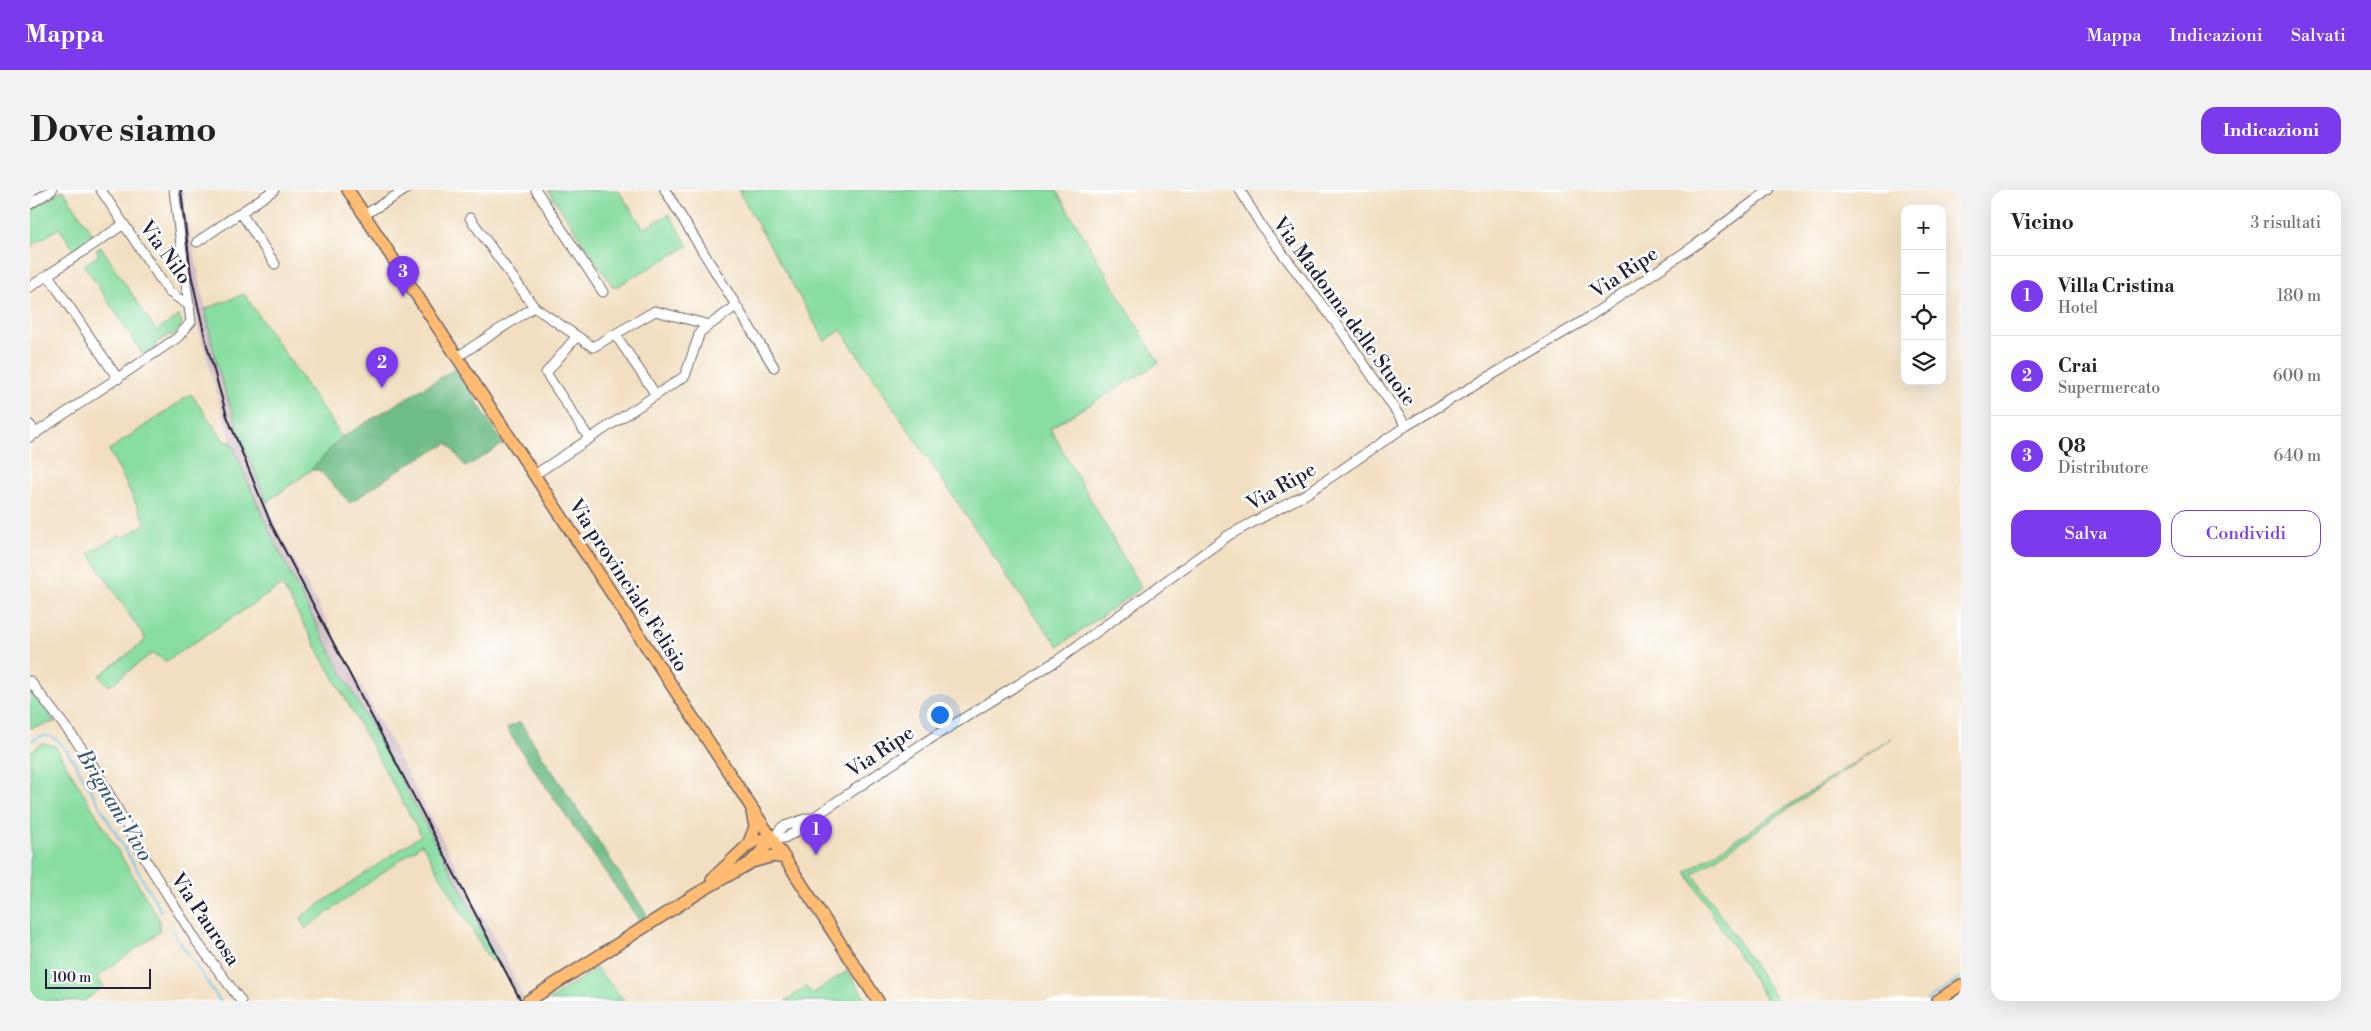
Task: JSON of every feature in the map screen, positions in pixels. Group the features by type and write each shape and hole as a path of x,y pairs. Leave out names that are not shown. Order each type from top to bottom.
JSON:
{"main road":[{"name":"Via provinciale Felisio","path":"348,190 878,1001"},
{"path":"741,791 754,818 755,828 748,845"},
{"path":"698,893 748,845 757,840 773,839"},
{"path":"750,863 773,839"},
{"path":"528,1001 698,893 750,863 773,856 785,858"},
{"path":"1937,1001 1961,985"}],"street":[{"path":"30,204 52,190"},
{"name":"Via Nilo","path":"101,190 169,292 190,306"},
{"path":"30,425 33,436 186,331 191,322 190,306 174,190"},
{"path":"197,242 274,190"},
{"path":"364,215 405,190"},
{"path":"536,190 603,292"},
{"path":"665,190 774,367"},
{"name":"Via Madonna delle Stuoie","path":"1240,190 1262,226 1338,327 1406,426"},
{"name":"Via Ripe","path":"773,839 784,838 794,833 814,817 967,715 1058,660 1229,535 1306,494 1406,426 1583,321 1697,244 1769,190"},
{"path":"241,213 275,264"},
{"path":"470,218 534,307 593,347 655,310 710,325"},
{"path":"30,287 124,224"},
{"path":"48,275 118,379"},
{"path":"534,474 685,376 700,332 736,306"},
{"path":"457,357 534,307"},
{"path":"615,334 656,395"},
{"path":"577,336 546,373 589,438"},
{"name":"Via Paurosa","path":"30,681 87,755 150,867 197,942 241,1001"}],"shaded area":[{"path":"176,190 184,190 186,213 217,366 243,443 277,528 507,961 523,998 519,1000 296,587 257,505 231,442 202,341 188,279"}],"green space":[{"path":"63,190 95,238 75,251 59,228 30,247 30,211"},
{"path":"548,190 618,190 644,229 669,214 688,246 614,288"},
{"path":"738,190 1056,190 1159,363 1050,428 1141,588 1059,646 1032,613 841,330 825,341"},
{"path":"101,247 156,331 179,316 182,322 178,332 172,336 170,334 155,344 156,348 144,356 84,265 99,255 96,250"},
{"path":"244,294 342,437 311,470 267,502 243,443 217,366 205,309"},
{"path":"456,368 503,444 466,467 448,443 405,466 350,503 319,470 311,470 342,437"},
{"path":"191,394 225,442 231,442 254,497 305,603 453,874 497,959 491,962 422,844 305,929 301,917 421,835 282,585 166,661 152,653 109,686 99,676 146,640 89,553 120,535 123,538 146,523 109,450"},
{"path":"30,691 55,722 30,728"},
{"path":"520,722 647,915 640,922 515,742 507,728"},
{"path":"1892,738 1693,874 1778,1001 1767,1001 1686,872"},
{"path":"42,743 55,746 160,921 159,932 97,977 104,986 84,1001 30,1001 30,752"},
{"path":"596,968 625,1001 548,1001"},
{"path":"847,971 867,1001 785,1001 806,987 812,994"}],"waterway":[{"name":"Brignani Vivo","path":"30,741 42,736 53,737 65,749 161,911"},
{"path":"171,929 220,1001"},
{"path":"1926,1001 1961,978"}],"railway":[{"path":"181,190 191,274 207,346 227,416 271,524 521,1001"}],"place":[{"name":"Q8","path":"403,297"},
{"name":"Crai","path":"382,388"},
{"name":"Villa Cristina","path":"816,855"}]}
